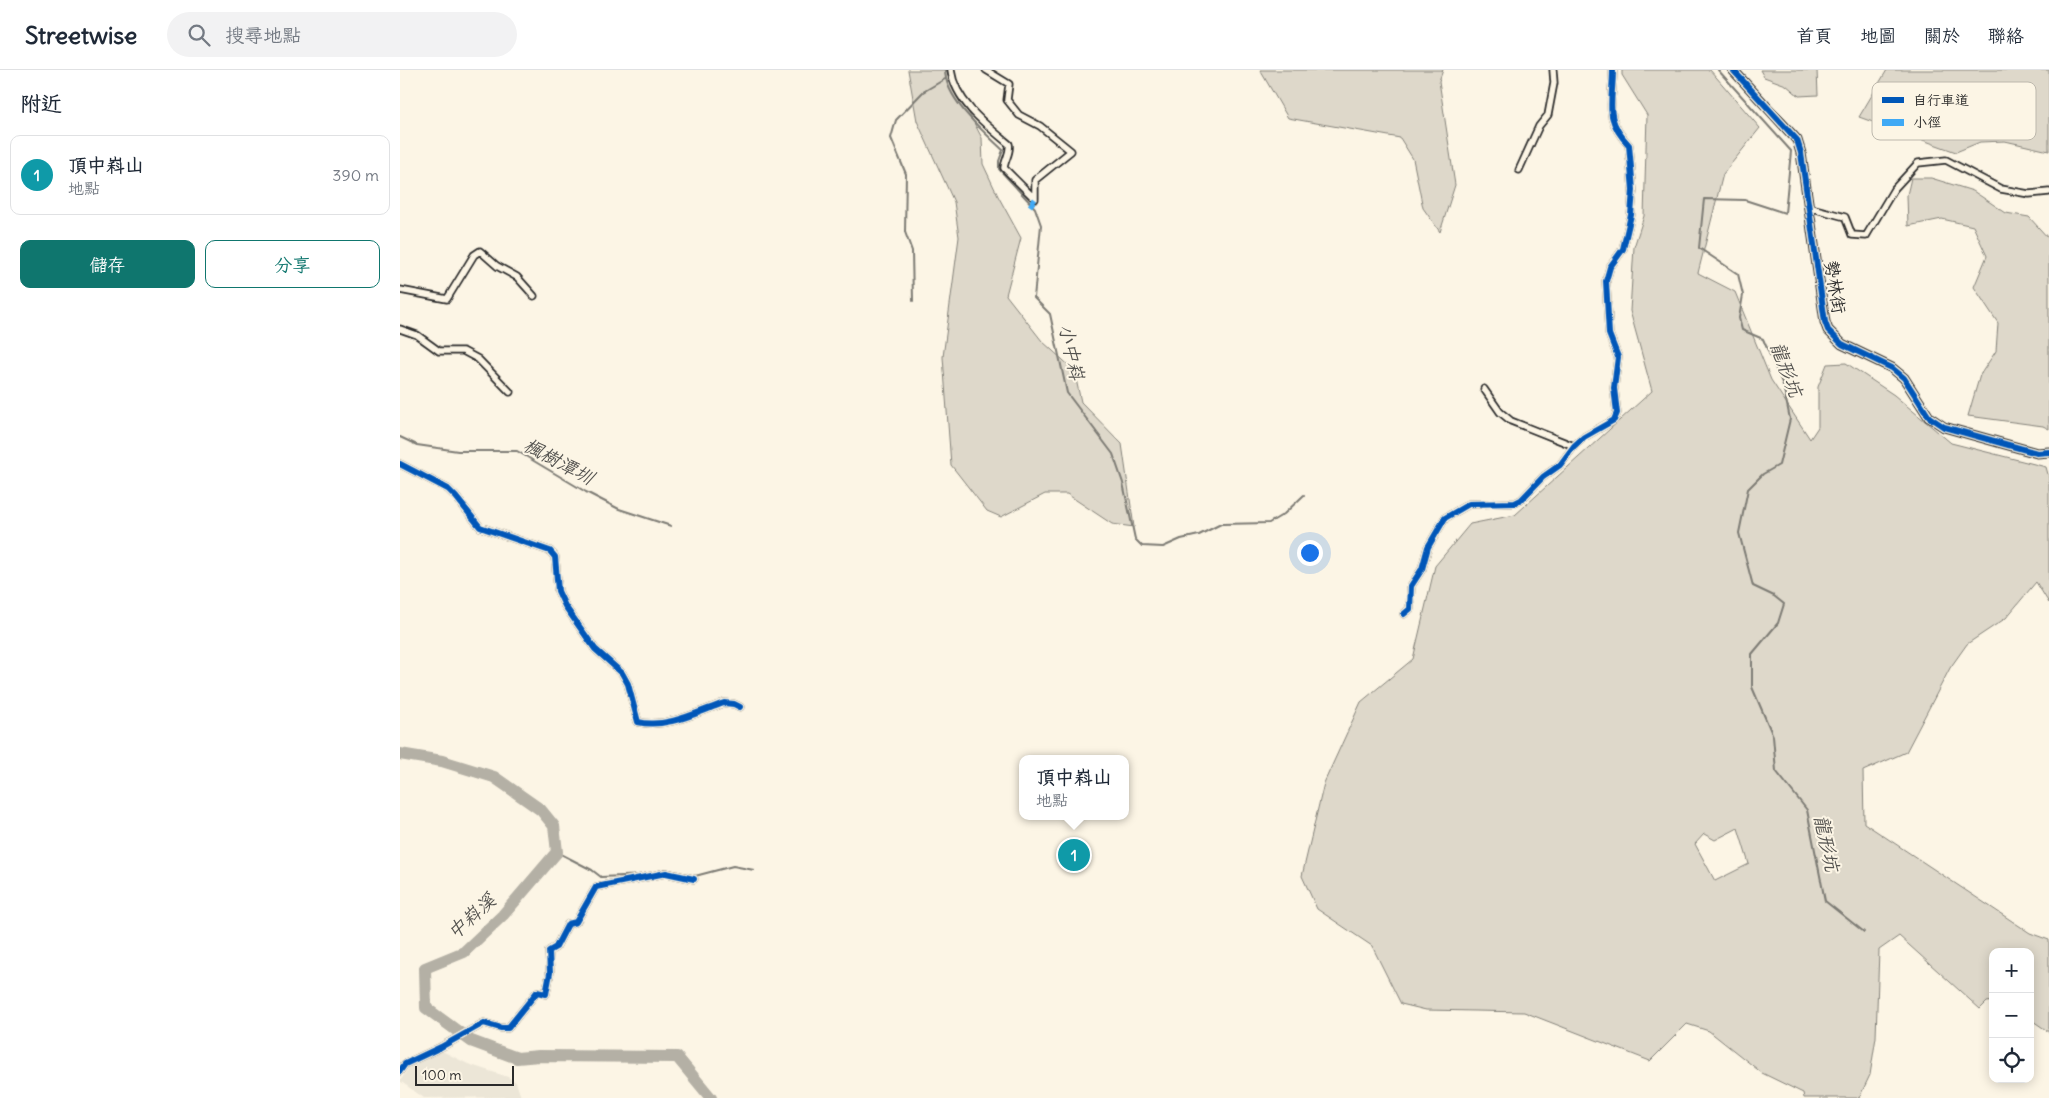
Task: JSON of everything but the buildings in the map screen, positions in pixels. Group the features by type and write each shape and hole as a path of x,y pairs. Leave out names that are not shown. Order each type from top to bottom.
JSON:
{"street":[{"path":"951,70 954,83 974,114 1009,144 1010,150 1005,160 1004,168 1034,199 1035,180 1071,151 1040,126 1018,115 1007,100 1009,84 986,70"},
{"path":"1519,170 1539,126 1548,114 1554,83 1553,70"},
{"path":"1404,614 1410,610 1412,586 1422,569 1428,547 1445,518 1469,504 1515,503 1521,500 1543,477 1560,465 1574,446 1584,437 1614,420 1617,413 1614,388 1618,357 1609,334 1606,281 1610,268 1623,248 1631,215 1633,190 1629,145 1619,135 1610,114 1613,70"},
{"name":"勢林街","path":"1732,70 1797,140 1801,152 1825,322 1832,335 1842,344 1892,368 1904,378 1929,417 1944,427 2037,453 2049,452"},
{"path":"1808,207 1845,217 1852,235 1866,236 1894,189 1918,163 1946,160 2001,190 2029,194 2049,192"},
{"path":"400,290 447,299 474,255 480,251 497,266 517,277 534,296"},
{"path":"400,329 417,334 439,351 463,351 478,359 510,392"},
{"path":"1484,389 1500,412 1511,421 1574,446"},
{"path":"400,464 448,489 456,496 480,527 550,551 555,558 558,591 565,606 595,649 622,673 628,684 638,722 646,724 662,723 724,703 740,707"},
{"path":"400,1071 405,1064 484,1023 508,1028 537,992 546,994 550,973 550,952 556,948 568,924 576,922 596,887 666,873 694,880"}],"shaded area":[{"path":"908,70 946,70 982,138 983,164 1021,238 1006,295 1042,341 1074,370 1081,402 1122,444 1134,527 1112,524 1067,494 1045,494 1001,517 987,511 951,465 943,357 959,237 954,202 917,121"},
{"path":"1260,70 1443,70 1439,81 1455,185 1440,232 1423,208 1413,159 1400,138 1288,118"},
{"path":"1622,70 1710,70 1760,128 1723,174 1698,273 1735,292 1771,380 1810,439 1818,427 1818,387 1827,364 1846,363 1894,395 1951,443 2046,467 2049,478 2049,603 2036,582 2006,618 1967,644 1950,668 1906,752 1863,771 1864,823 2030,933 2049,940 2049,1032 2034,1022 2034,948 1989,948 1989,1002 1980,1009 1899,936 1879,950 1876,1037 1870,1075 1859,1098 1804,1098 1803,1093 1762,1073 1709,1031 1687,1024 1650,1061 1524,1012 1426,1010 1401,1004 1372,946 1317,909 1302,876 1324,783 1361,702 1413,659 1435,566 1470,524 1515,515 1652,391 1630,311 1634,247 1644,216 1647,115 1622,75","holes":["1738,828 1749,864 1715,881 1695,844 1704,834 1715,840"]},
{"path":"1760,70 1817,70 1818,95 1799,96 1786,85 1764,77"},
{"path":"1887,70 2049,70 2049,151 2005,141 1980,142 1956,152 1923,140 2036,140 2036,82 1880,82"},
{"path":"1872,95 1872,122 1859,117"},
{"path":"1911,178 1931,178 1973,191 2006,213 2029,217 2049,239 2049,429 2043,426 1968,416 1980,375 1996,351 1998,323 1974,287 1987,256 1973,226 1942,219 1908,226 1907,195"},
{"path":"440,1050 468,1064 508,1077 516,1082 521,1097 424,1098 400,1081 412,1063"}],"waterway":[{"name":"小中嵙","path":"945,70 951,92 958,103 966,114 1003,150 999,161 999,169 1035,208 1041,225 1034,298 1050,314 1067,393 1113,454 1123,483 1135,539 1142,546 1163,547 1181,539 1199,535 1221,524 1269,523 1284,514 1304,495"},
{"name":"龍形坑","path":"1718,70 1791,151 1785,213 1745,200 1704,199 1699,248 1738,274 1743,295 1739,318 1742,330 1763,339 1783,385 1790,419 1779,465 1763,474 1748,489 1739,533 1753,586 1774,596 1784,604 1778,623 1752,654 1752,687 1773,736 1776,771 1807,810 1825,901 1864,932"},
{"path":"913,301 912,251 905,232 906,174 891,138 896,120 923,92 945,79"},
{"name":"楓樹潭圳","path":"400,437 417,445 458,451 517,451 586,492 619,509 671,526"},
{"name":"中嵙溪","path":"400,754 442,761 494,777 541,810 554,826 557,852 503,915 464,952 425,968 426,1008 471,1041 517,1058 539,1056 677,1057 711,1098"},
{"path":"557,852 592,870 601,877 645,875"},
{"path":"650,874 665,869 695,876 733,866 754,870"}],"marked path":[{"path":"1030,206 1035,199"}],"cycle path":[{"path":"1404,614 1410,609 1411,586 1422,569 1428,547 1445,518 1469,504 1515,503 1521,500 1543,477 1560,465 1574,446 1584,437 1614,420 1617,413 1614,388 1618,357 1609,334 1606,281 1610,267 1623,249 1631,215 1633,190 1629,145 1616,127 1611,110 1613,70"},
{"path":"1733,70 1797,140 1801,153 1825,322 1828,330 1842,344 1892,368 1904,378 1929,417 1944,427 2037,453 2049,452"},
{"path":"400,464 448,489 480,527 550,551 555,557 558,591 565,606 595,649 622,673 628,684 638,722 649,724 671,721 724,703 740,707"},
{"path":"400,1071 405,1064 484,1023 508,1028 537,992 546,994 550,973 549,951 556,947 568,924 576,922 596,887 666,873 694,879"}],"place":[{"name":"頂中嵙山","path":"1074,855"}]}
